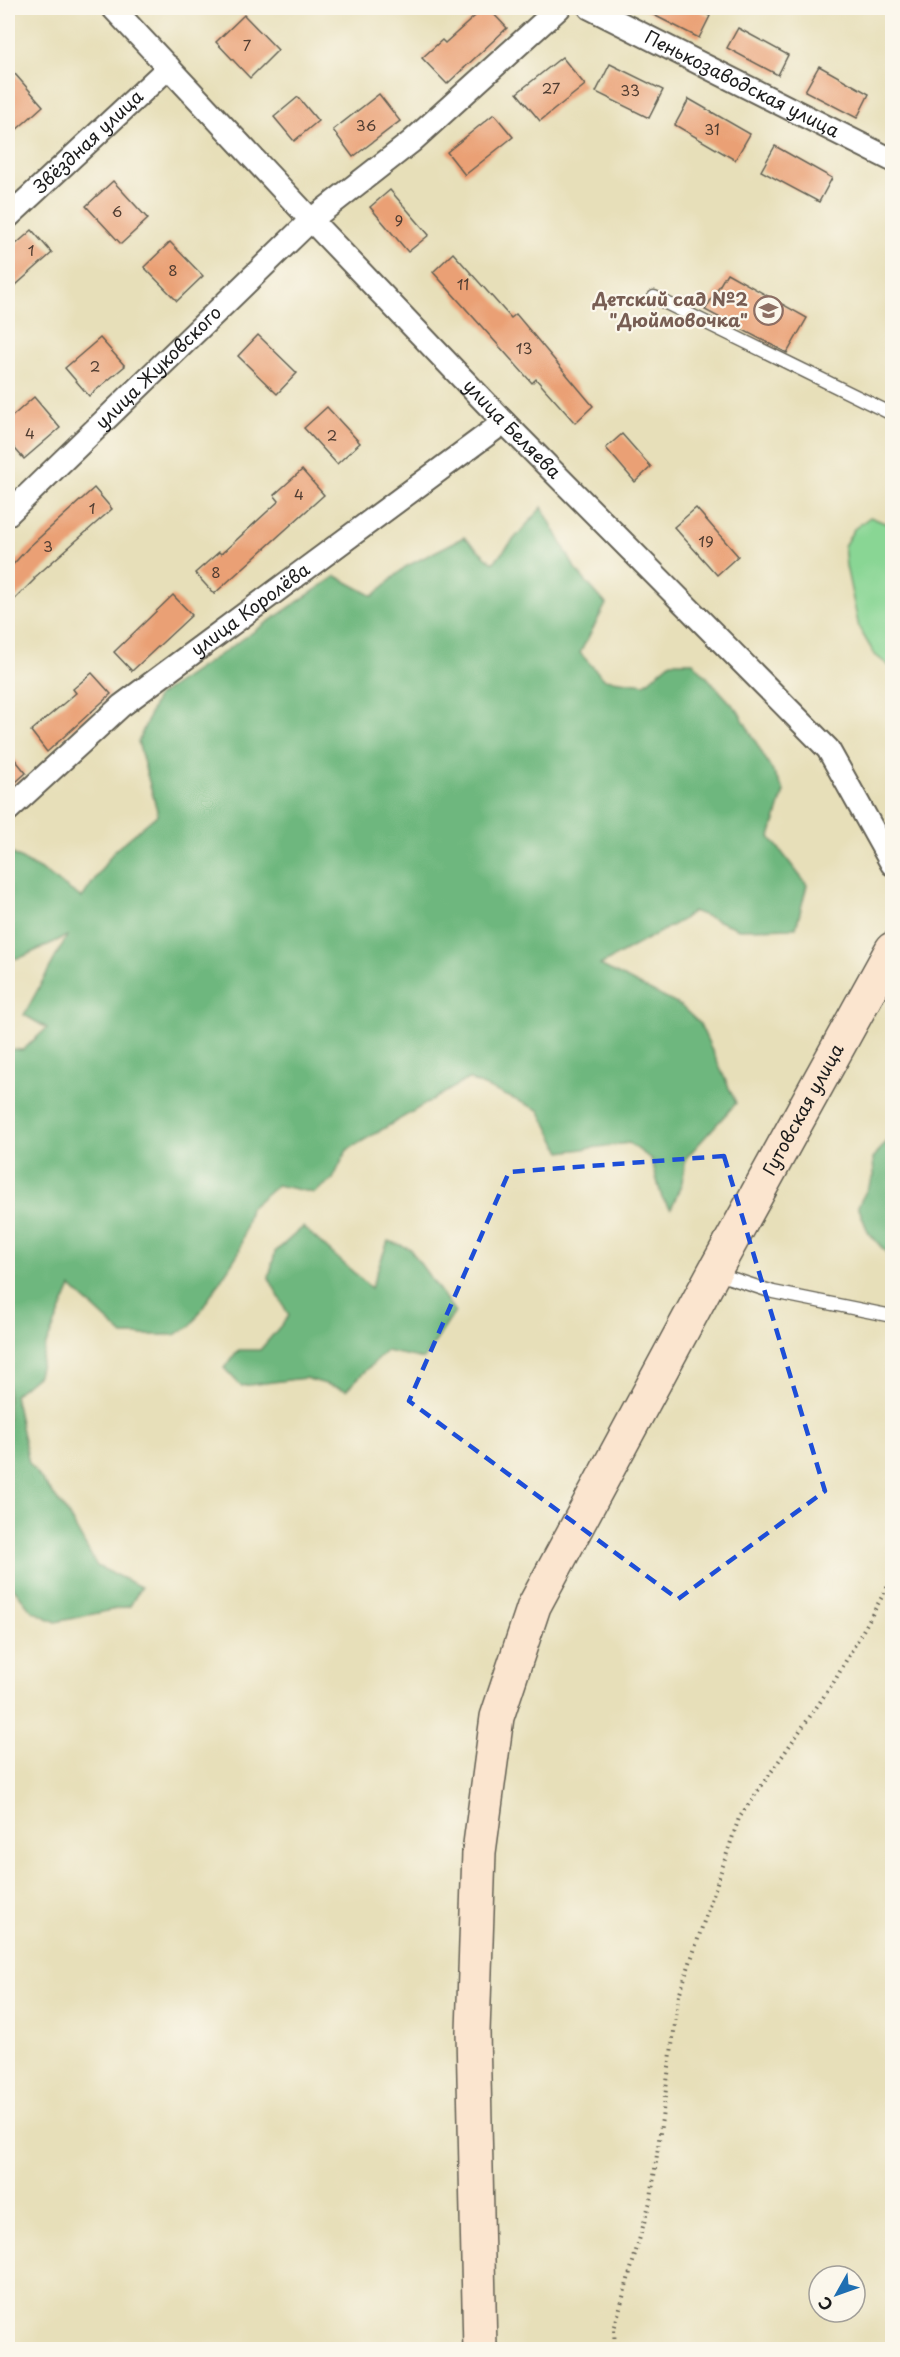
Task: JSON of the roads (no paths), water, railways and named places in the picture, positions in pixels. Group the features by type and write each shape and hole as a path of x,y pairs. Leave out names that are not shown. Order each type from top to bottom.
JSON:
{"street":[{"name":"улица Беляева","path":"113,8 310,220 504,422 828,749 892,864"},
{"name":"улица Жуковского","path":"8,514 310,220 411,142 559,8"},
{"name":"Пенькозаводская улица","path":"590,8 892,160"},
{"name":"Звёздная улица","path":"8,217 169,67"},
{"name":"улица Королёва","path":"8,810 121,706 504,422"},
{"name":"Гутовская улица","path":"480,2349 473,2032 478,1852 497,1717 534,1606 892,949"}],"lane":[{"path":"654,297 892,414"},
{"path":"714,1272 773,1292 892,1316"}],"place":[{"name":"Детский сад №2 \"Дюймовочка\"","path":"769,310"}]}
